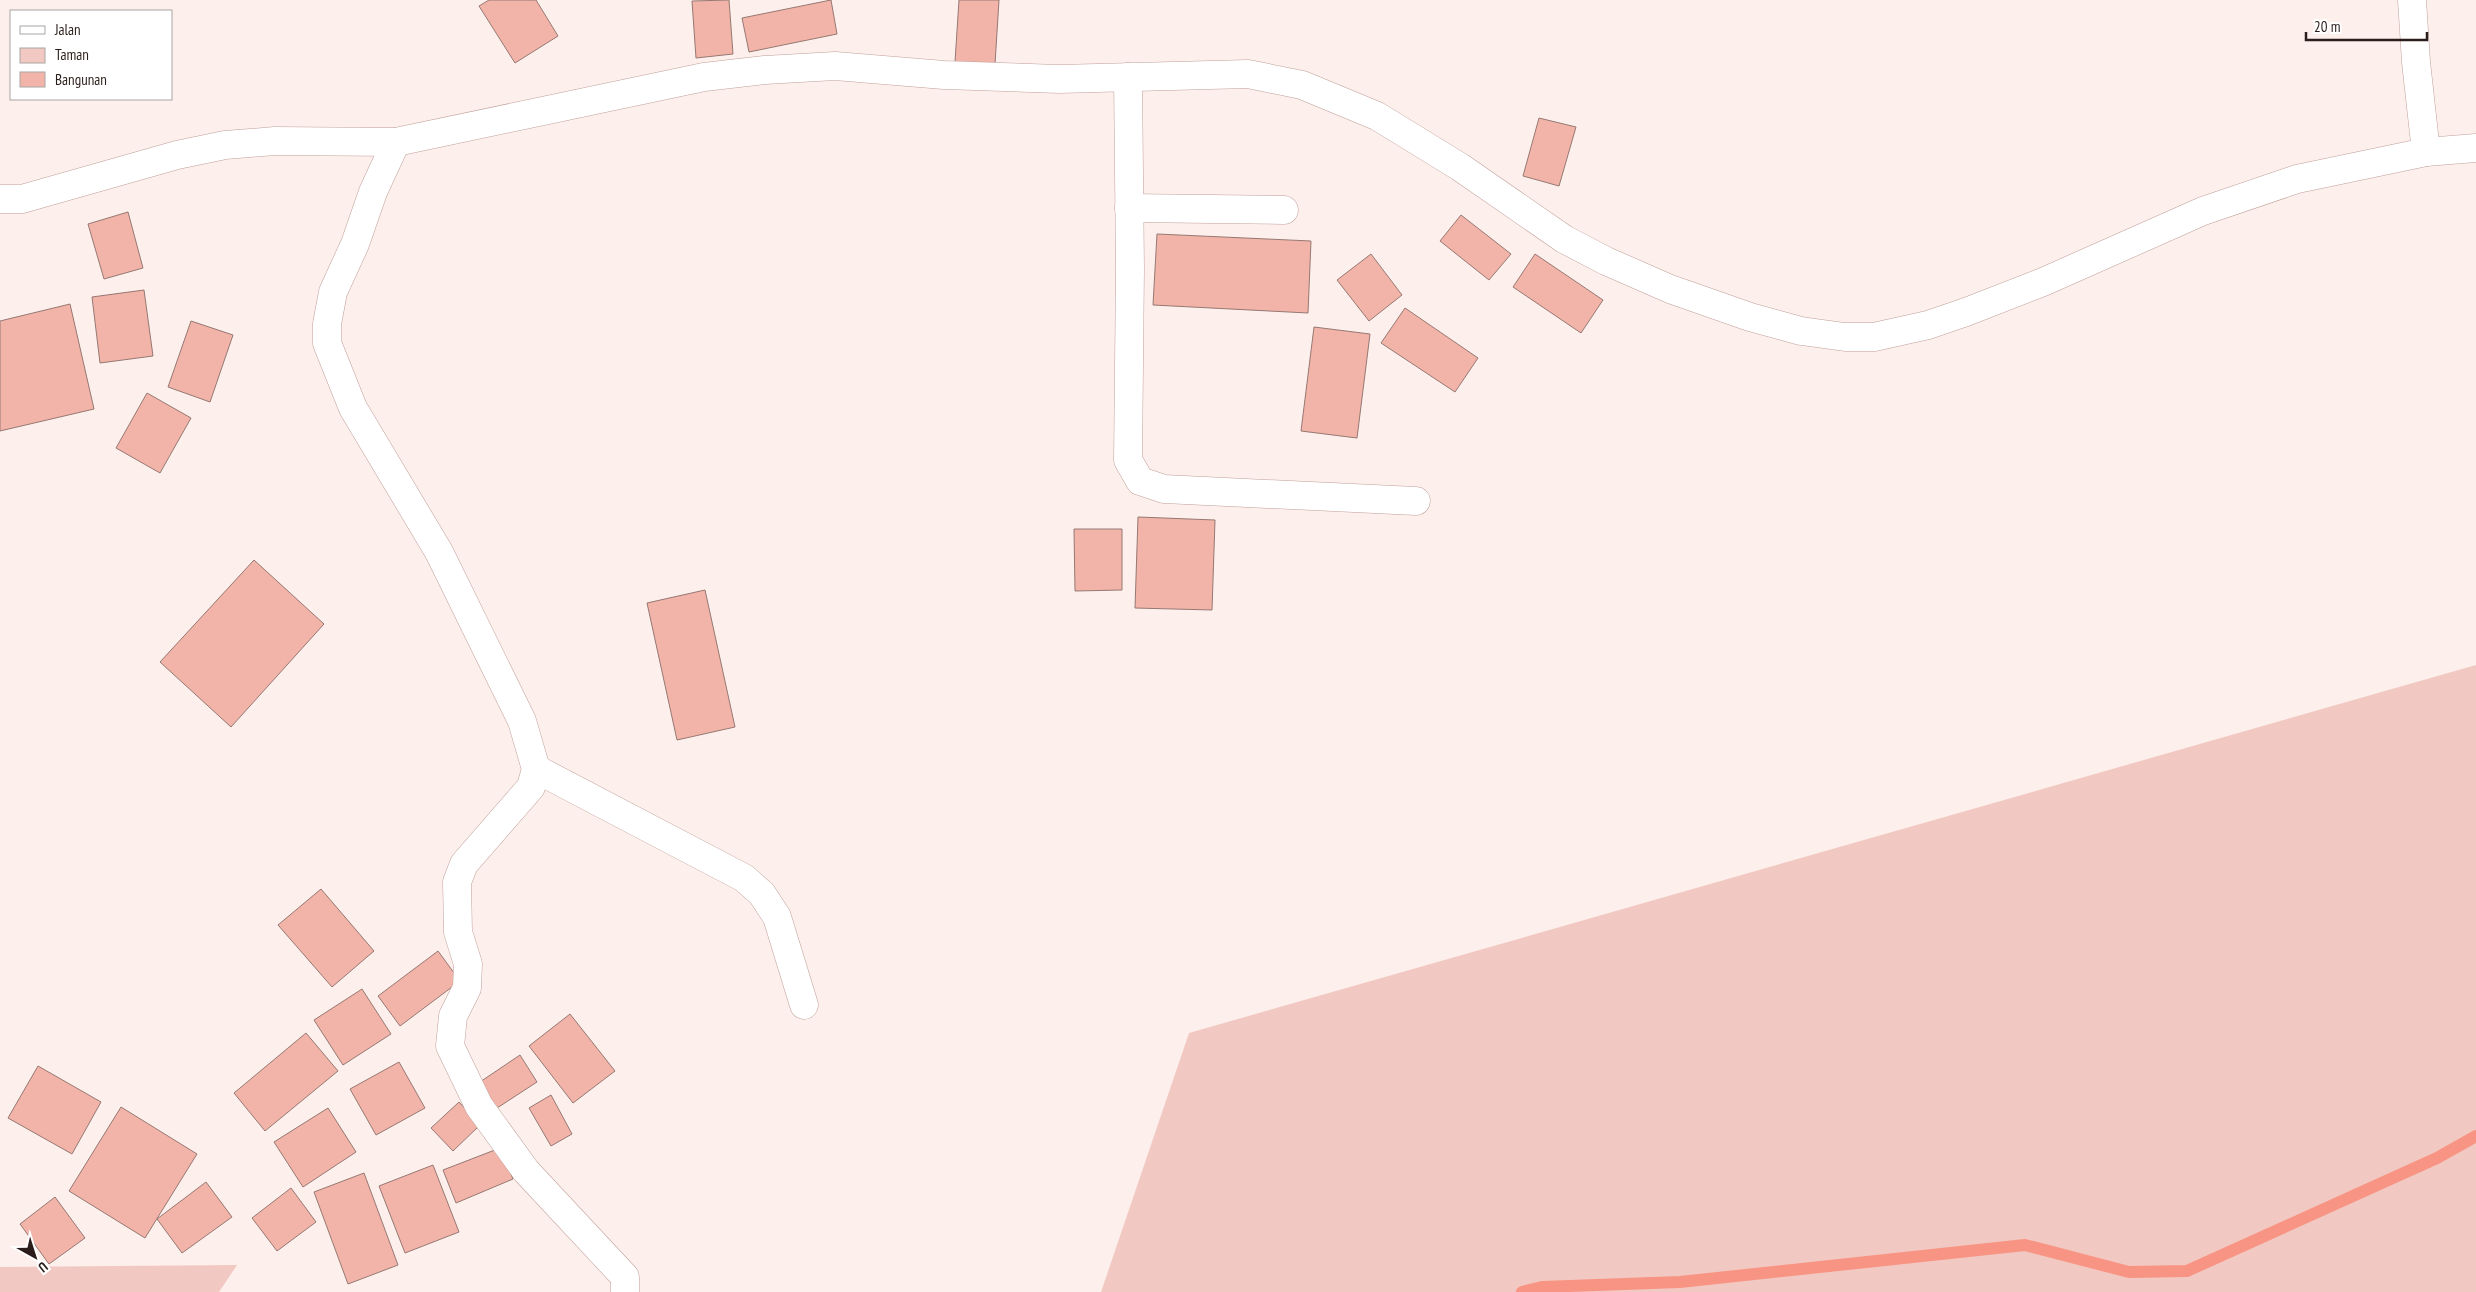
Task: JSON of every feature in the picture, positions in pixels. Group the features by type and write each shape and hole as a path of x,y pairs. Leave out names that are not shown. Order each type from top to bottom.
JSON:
{"street":[{"path":"2412,0 2416,62 2426,152"},
{"path":"0,200 22,199 177,155 225,145 275,141 396,142 704,76 835,66 944,75 1059,79 1248,74 1302,85 1377,116 1460,167 1564,239 1606,261 1670,289 1750,317 1801,331 1845,337 1874,337 1900,332 1966,312 2043,282 2152,232 2245,195 2297,178 2426,152 2476,148"},
{"path":"1128,77 1128,460 1140,480 1164,489 1416,501"},
{"path":"396,142 373,192 355,244 333,292 327,324 327,343 353,408 439,552 522,721 536,769 531,787 464,864 457,882 458,932 468,964 467,988 453,1016 450,1046 479,1106 526,1171 625,1277 625,1292"},
{"path":"1129,208 1284,210"},
{"path":"536,769 744,878 750,883 762,894 777,917 804,1005"}],"green space":[{"path":"2476,665 2476,1292 1101,1292 1189,1033"},
{"path":"237,1265 219,1292 0,1292 0,1267"}],"building":[{"path":"489,0 536,0 558,36 515,63 479,6"},
{"path":"729,0 733,54 696,58 692,1"},
{"path":"831,0 837,34 749,52 742,18"},
{"path":"959,0 999,0 995,64 955,62"},
{"path":"1539,118 1576,127 1559,186 1523,176"},
{"path":"128,212 143,268 104,279 88,224"},
{"path":"1461,215 1511,254 1489,280 1440,241"},
{"path":"1157,234 1311,241 1308,313 1153,305"},
{"path":"1371,254 1402,295 1369,321 1337,280"},
{"path":"1535,254 1603,300 1581,333 1513,287"},
{"path":"144,290 153,356 100,363 92,297"},
{"path":"70,304 94,409 0,431 0,321"},
{"path":"1405,308 1478,358 1455,392 1381,343"},
{"path":"191,321 233,335 210,402 168,387"},
{"path":"1314,327 1370,334 1357,438 1301,431"},
{"path":"147,393 191,418 160,473 116,448"},
{"path":"1138,517 1215,520 1212,610 1135,608"},
{"path":"1074,529 1122,529 1122,590 1075,591"},
{"path":"254,560 324,624 231,727 160,662"},
{"path":"705,590 735,727 677,740 647,603"},
{"path":"321,889 374,951 332,987 278,925"},
{"path":"438,951 460,981 400,1026 378,996"},
{"path":"362,989 391,1034 343,1065 314,1020"},
{"path":"570,1014 615,1071 573,1103 529,1046"},
{"path":"306,1033 338,1071 265,1131 234,1093"},
{"path":"520,1055 537,1082 494,1110 477,1084"},
{"path":"399,1062 425,1108 376,1135 350,1089"},
{"path":"38,1066 101,1102 72,1154 8,1118"},
{"path":"551,1095 572,1134 551,1146 529,1108"},
{"path":"459,1102 480,1125 453,1151 431,1128"},
{"path":"121,1107 197,1154 145,1238 69,1191"},
{"path":"328,1108 356,1152 303,1187 274,1142"},
{"path":"500,1148 513,1179 456,1203 443,1170"},
{"path":"433,1165 459,1232 405,1253 379,1186"},
{"path":"364,1173 398,1265 348,1284 314,1192"},
{"path":"206,1182 232,1217 182,1253 157,1219"},
{"path":"291,1188 316,1222 277,1251 252,1218"},
{"path":"55,1197 85,1238 49,1264 20,1224"}],"waterway":[{"path":"1522,1292 1542,1287 1680,1282 2025,1245 2129,1272 2187,1271 2437,1158 2476,1136"}]}
